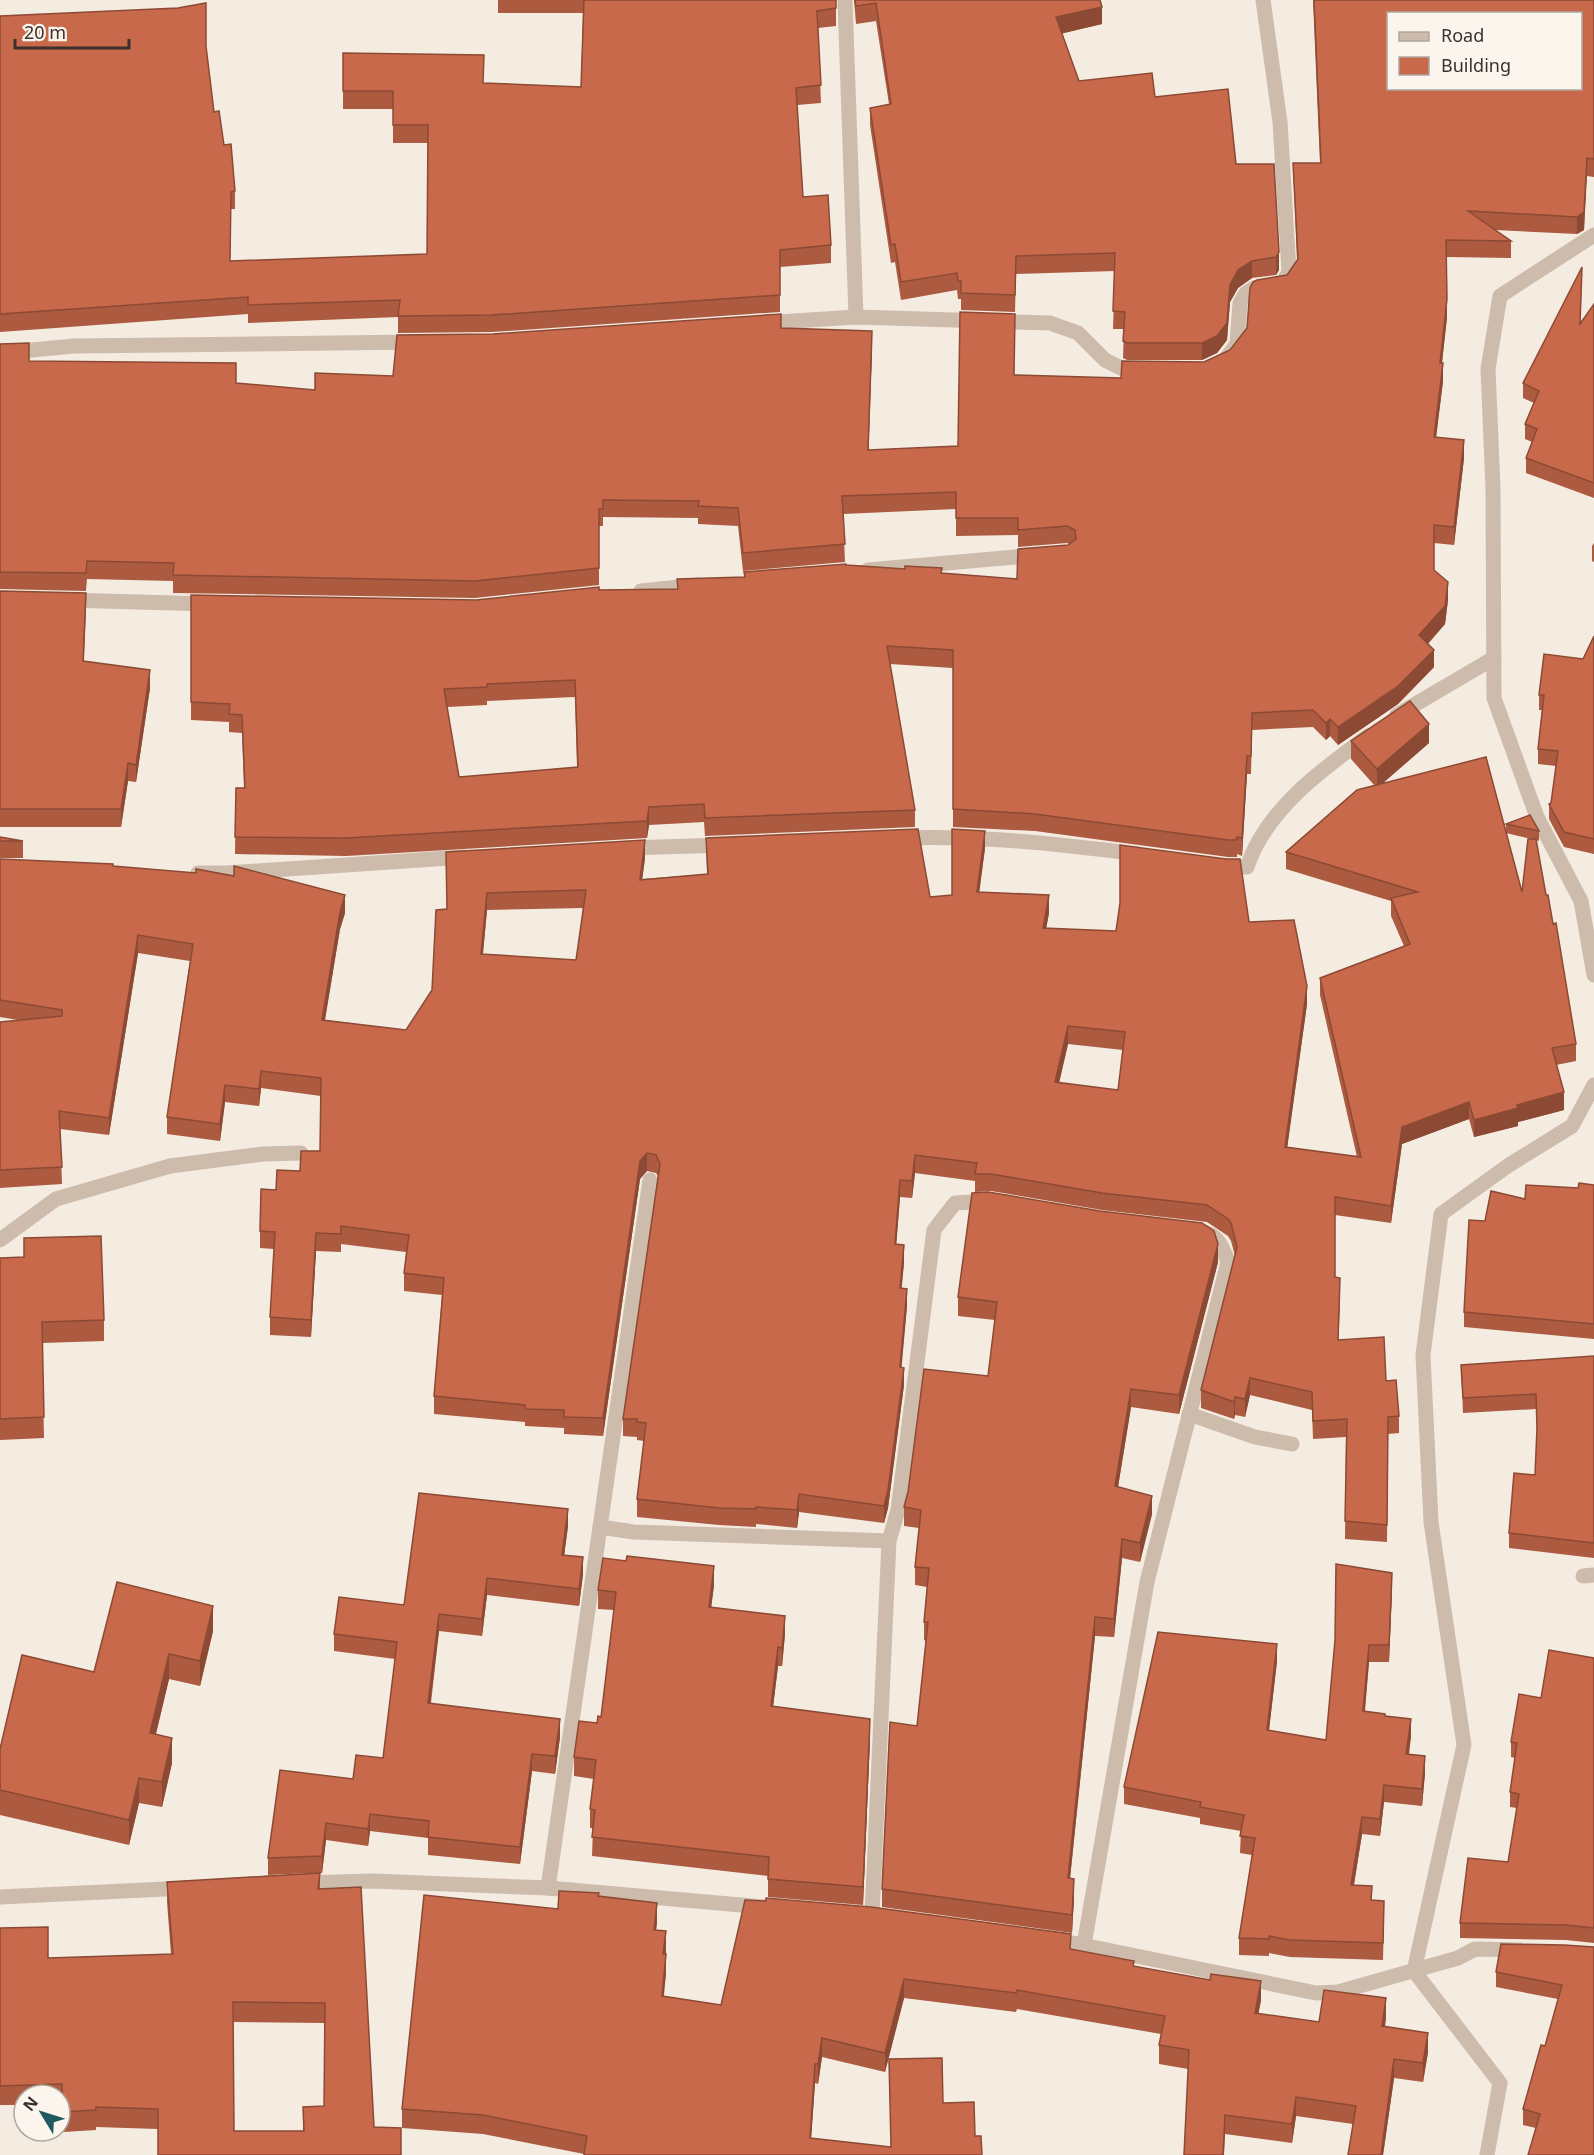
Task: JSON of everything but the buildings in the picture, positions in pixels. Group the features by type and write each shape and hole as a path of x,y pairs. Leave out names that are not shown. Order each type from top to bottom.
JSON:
{"street":[{"path":"845,0 856,317"},
{"path":"1214,365 1223,361 1237,344 1240,303 1246,293 1254,288 1282,284 1289,272 1280,122 1263,0"},
{"path":"1594,235 1500,296 1488,369 1493,489 1494,698 1537,817 1581,901 1594,975"},
{"path":"749,324 856,317 1050,323 1078,333 1105,360 1125,370 1159,370"},
{"path":"0,353 74,345 432,342"},
{"path":"854,571 1055,554"},
{"path":"628,592 711,584"},
{"path":"56,600 227,604"},
{"path":"1205,864 1247,867 1253,851 1272,820 1324,768 1382,726 1494,658"},
{"path":"889,838 936,836 1035,842 1148,856"},
{"path":"607,849 736,844"},
{"path":"181,873 227,873 476,856"},
{"path":"1487,2155 1500,2083 1414,1971 1464,1745 1431,1522 1423,1355 1441,1214 1509,1165 1572,1126 1594,1085"},
{"path":"0,1240 56,1199 170,1166 263,1154 302,1153"},
{"path":"548,1888 650,1180"},
{"path":"872,1917 889,1541 898,1510 934,1230 955,1203 989,1201 1001,1203"},
{"path":"1083,1945 1147,1582 1228,1262 1222,1244 1206,1232 1183,1229"},
{"path":"1189,1414 1255,1437 1292,1444"},
{"path":"600,1527 634,1532 889,1541"},
{"path":"289,1884 373,1881 548,1888 780,1909"},
{"path":"0,1897 205,1887"},
{"path":"1062,1941 1316,1993 1338,1992 1414,1971 1458,1958 1474,1949 1531,1950"}]}
